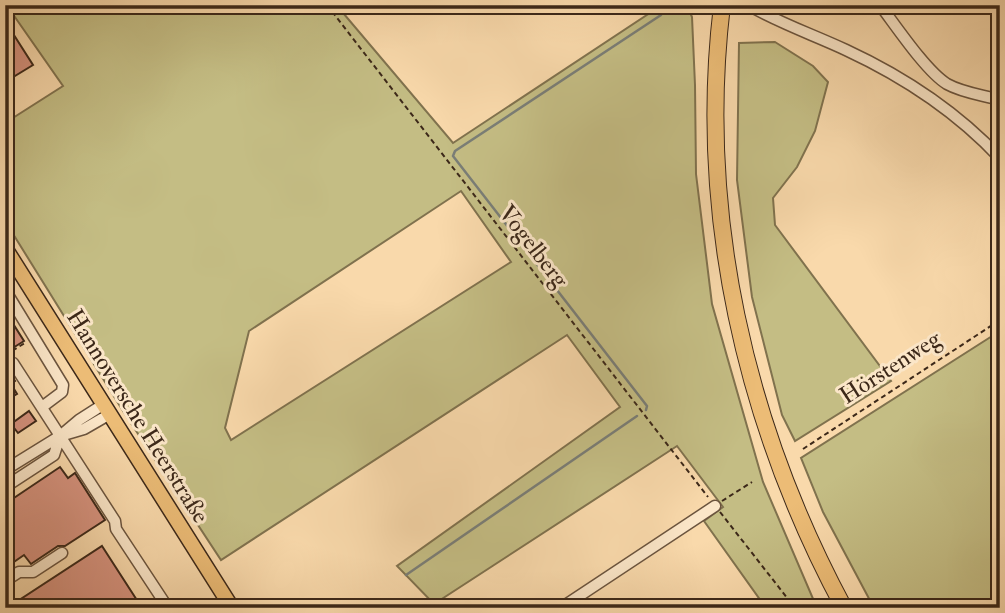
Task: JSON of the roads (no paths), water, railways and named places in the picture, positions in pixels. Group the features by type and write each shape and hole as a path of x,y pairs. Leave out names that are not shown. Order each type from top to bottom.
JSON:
{"highway":[{"path":"722,5 717,68 716,145 720,214 733,303 755,395 782,476 826,575 844,608"}],"main road":[{"name":"Hannoversche Heerstraße","path":"5,248 232,608"}],"street":[{"path":"880,5 933,71 946,83 966,92 1000,100"},
{"path":"750,7 849,51 892,74 937,102 1000,158"},
{"path":"991,149 1000,140"},
{"path":"5,290 63,385 62,392 42,407"},
{"path":"9,359 61,436 115,521 116,529 168,608"},
{"path":"5,470 61,436 79,420 107,409"},
{"path":"5,487 54,455 61,436"},
{"path":"561,608 715,506"},
{"path":"5,581 19,572 33,572 62,553"}],"waterway":[{"path":"646,410 647,406 453,156 455,151 661,15"},
{"path":"406,575 637,416"}]}
